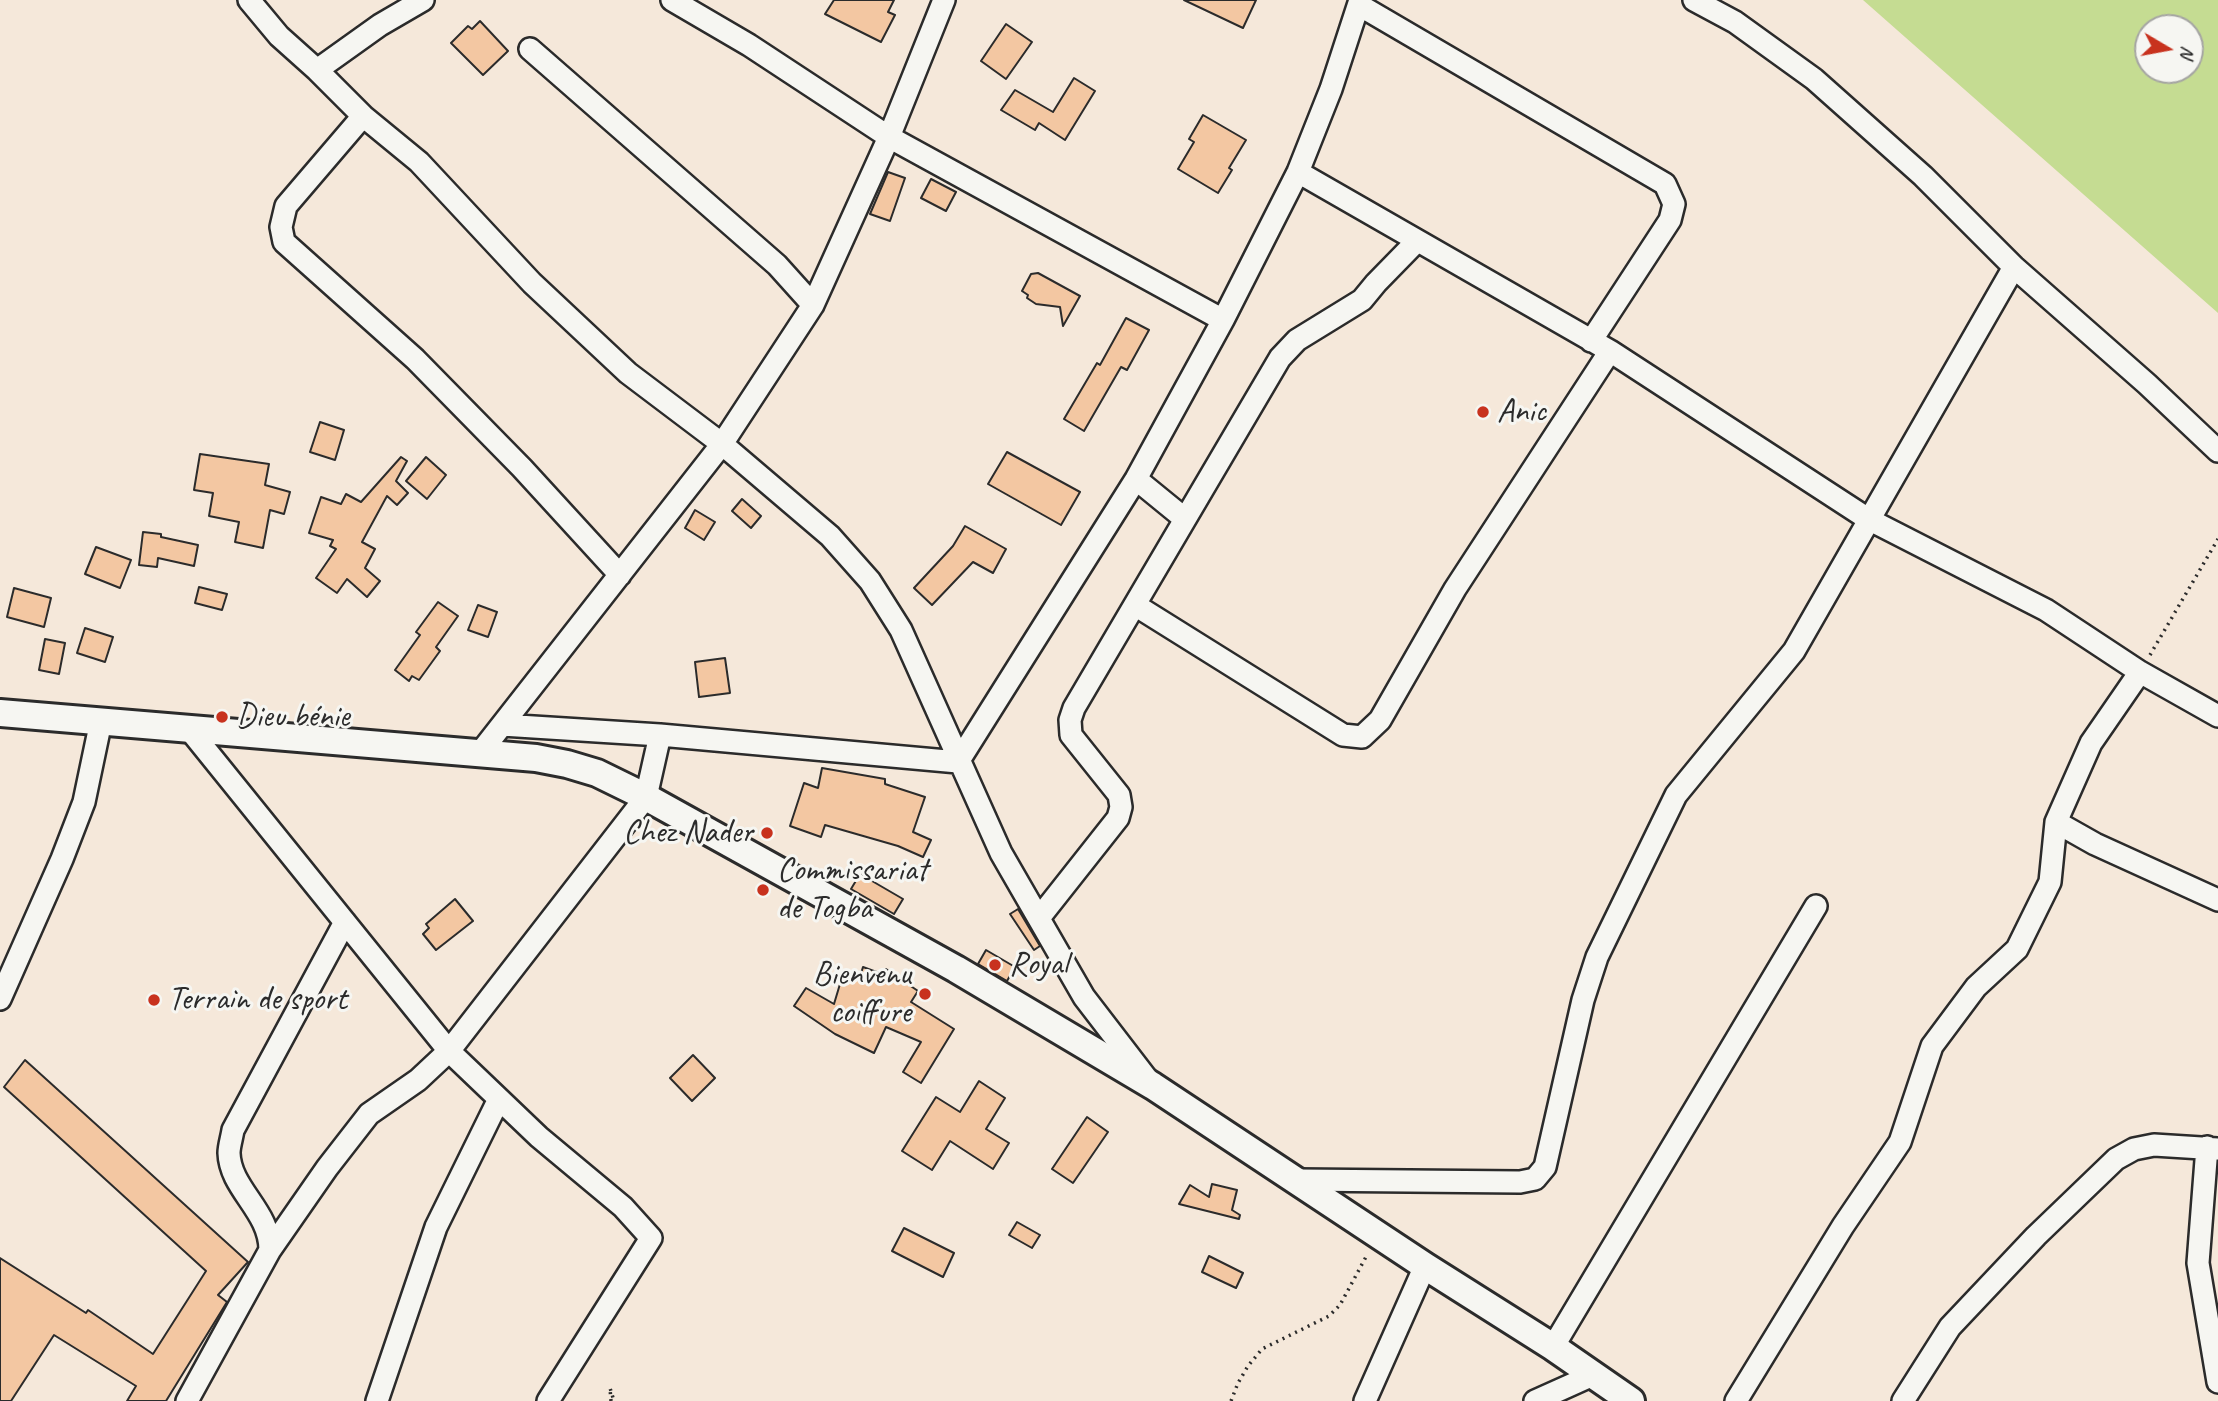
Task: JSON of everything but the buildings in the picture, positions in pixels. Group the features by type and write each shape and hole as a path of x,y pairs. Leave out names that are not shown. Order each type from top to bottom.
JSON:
{"street":[{"path":"249,0 279,36 317,69 363,116 419,162 532,283 628,373 723,444 830,536 870,581 901,630 1001,853 1084,997 1153,1086"},
{"path":"317,69 380,25 423,0"},
{"path":"673,0 889,137 1223,320"},
{"path":"480,753 723,444 813,305 889,137 944,0"},
{"path":"1694,0 1735,22 1814,79 1923,176 2014,267 2147,384 2218,451"},
{"path":"958,762 1136,479 1223,320 1298,172 1331,89 1359,2 1665,184 1674,204 1670,220 1601,346 1380,720 1362,737 1343,735 1135,605"},
{"path":"530,49 777,265 813,305"},
{"path":"363,116 286,205 281,227 284,242 415,359 522,468 620,575"},
{"path":"1298,172 1601,346 1868,519 2046,610 2140,672 2218,716"},
{"path":"1039,919 1118,818 1121,807 1119,795 1071,735 1070,720 1074,708 1280,358 1297,341 1362,300 1417,241"},
{"path":"1297,1180 1520,1182 1535,1179 1545,1167 1583,1000 1597,957 1676,795 1794,651 2014,267"},
{"path":"1136,479 1185,519"},
{"path":"1736,1401 1843,1226 1900,1142 1932,1046 1976,987 2018,948 2050,882 2056,822 2091,743 2140,672"},
{"path":"0,713 536,758 597,773 646,797 956,969 1153,1086 1425,1266 1553,1347 1631,1401"},
{"path":"1,996 62,859 83,802 101,721"},
{"path":"502,725 660,735 958,762"},
{"path":"189,729 449,1051 539,1137 623,1207 651,1238 548,1401"},
{"path":"187,1401 270,1250 327,1168 369,1114 418,1080 449,1051 646,797 660,735"},
{"path":"2056,822 2095,844 2218,900"},
{"path":"1553,1347 1816,906"},
{"path":"270,1250 270,1235 233,1172 229,1151 233,1130 345,922"},
{"path":"377,1401 436,1227 499,1099"},
{"path":"1903,1401 1950,1328 2036,1236 2116,1159 2134,1149 2154,1145 2212,1148 2198,1263 2218,1382"},
{"path":"1365,1401 1425,1266"},
{"path":"1535,1401 1593,1375"}],"path":[{"path":"2140,672 2218,539"},
{"path":"1231,1401 1248,1366 1262,1349 1329,1316 1340,1305 1377,1234"}],"green space":[{"path":"1863,0 2218,0 2218,313"}],"place":[{"name":"Anic","path":"1483,412"},
{"name":"Dieu bénie","path":"222,717"},
{"name":"Chez Nader","path":"767,833"},
{"name":"Commissariat de Togba","path":"763,890"},
{"name":"Royal","path":"995,965"},
{"name":"Bienvenu coiffure","path":"925,994"},
{"name":"Terrain de sport","path":"154,1000"}]}
